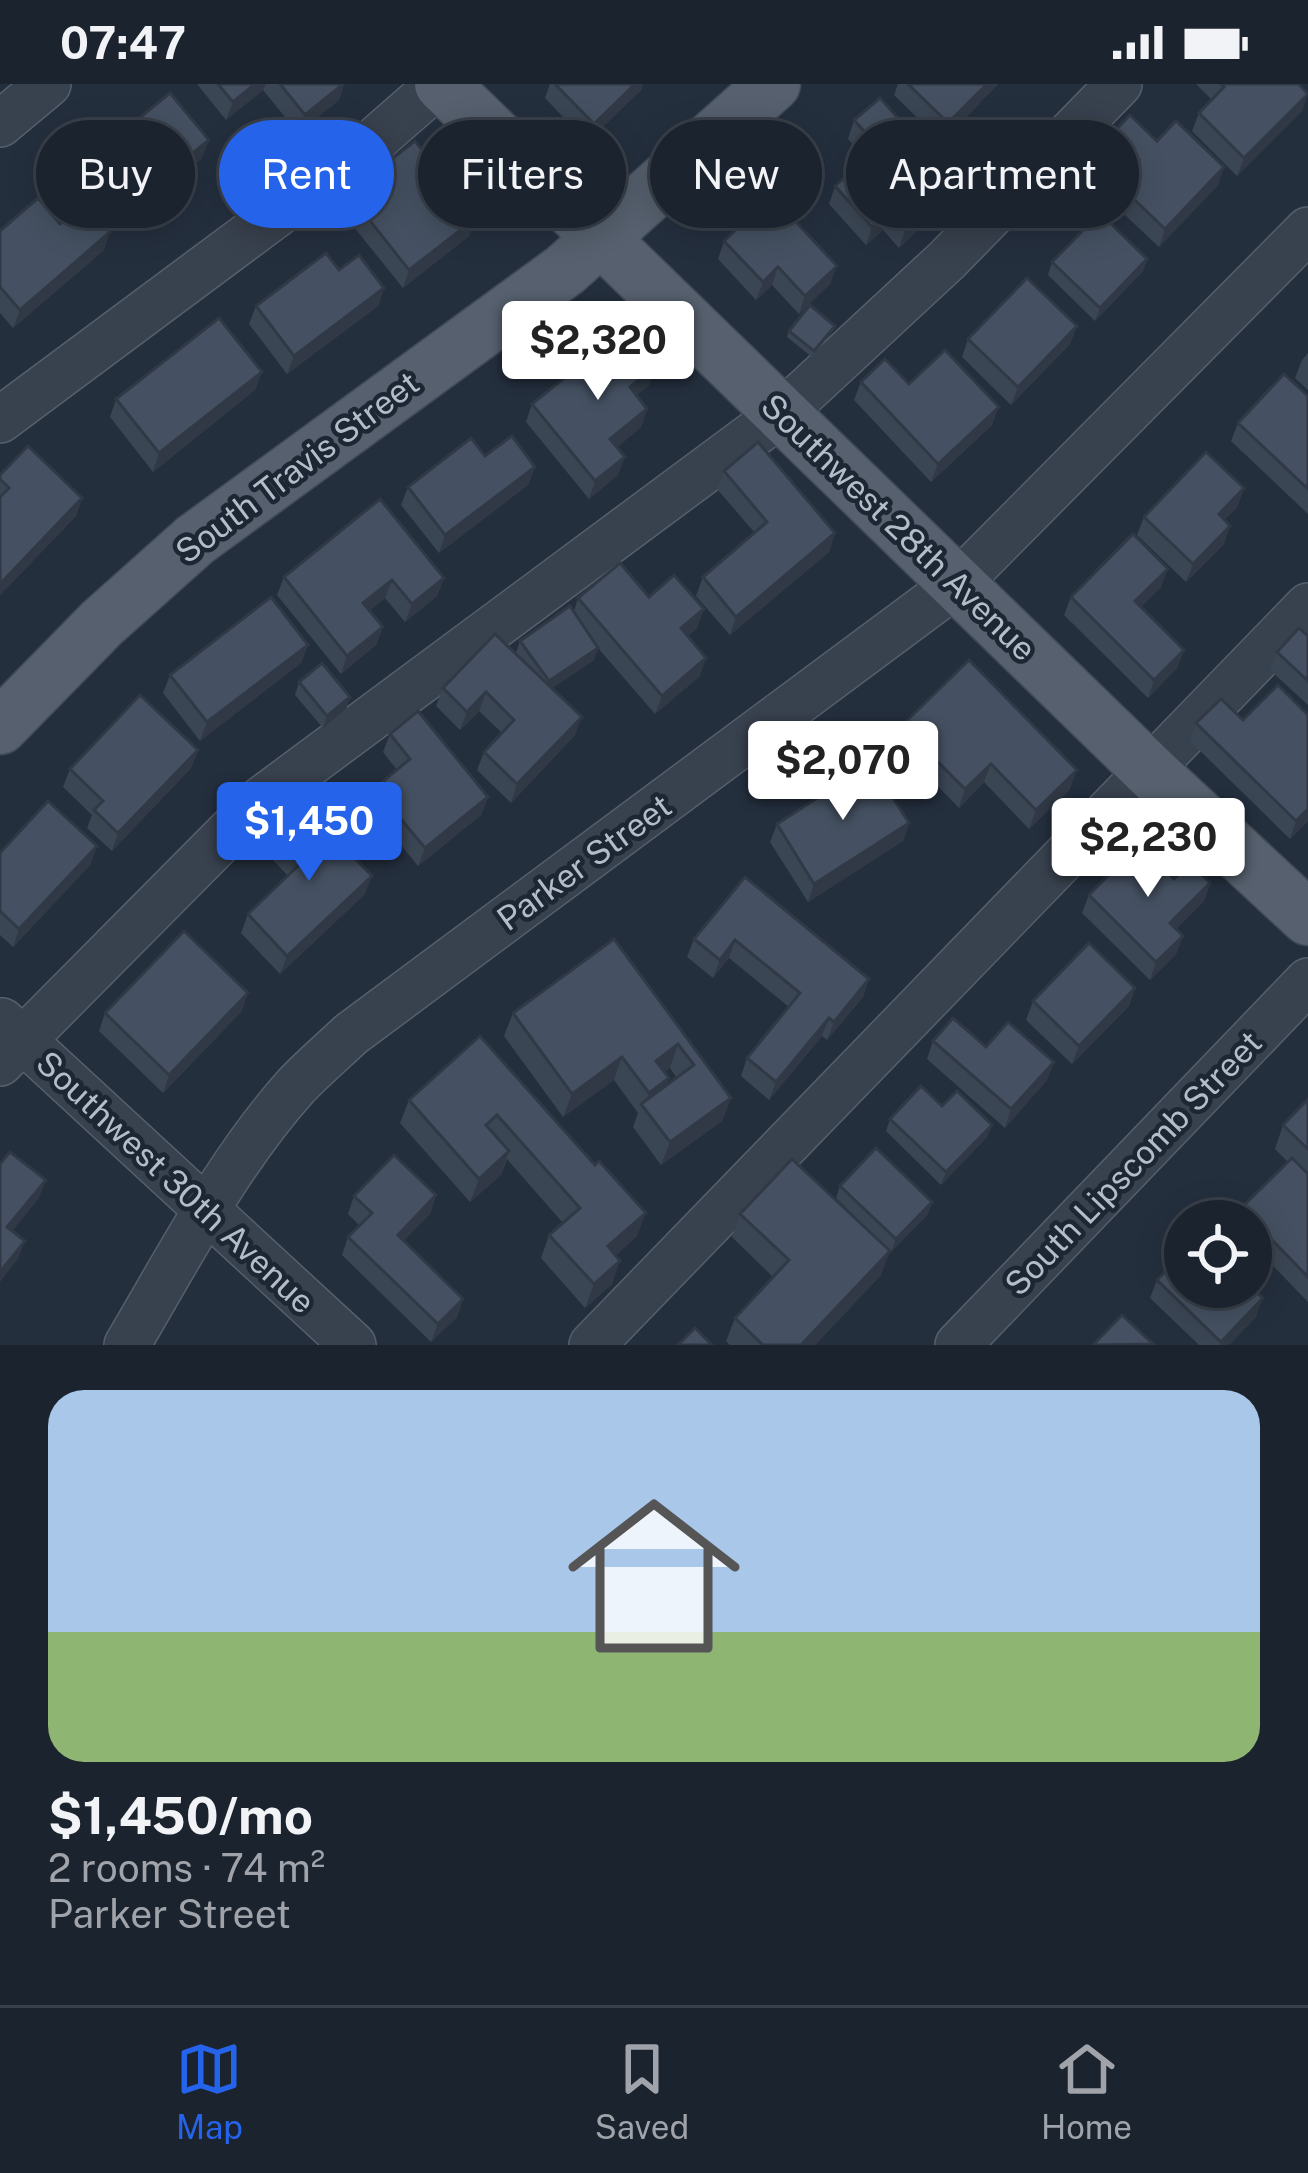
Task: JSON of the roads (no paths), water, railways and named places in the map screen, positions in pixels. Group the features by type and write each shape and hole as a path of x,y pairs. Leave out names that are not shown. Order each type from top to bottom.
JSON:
{"main road":[{"name":"Southwest 28th Avenue","path":"440,84 1308,918"},
{"name":"South Travis Street","path":"0,727 102,623 196,540 601,239 772,84"}],"street":[{"path":"0,124 48,84"},
{"path":"0,420 367,146 440,84"},
{"path":"8,1041 262,799 782,414 947,260 1119,84"},
{"name":"Parker Street","path":"127,1345 207,1210 296,1086 351,1034 958,583 1308,230"},
{"path":"592,1345 1308,606"},
{"name":"South Lipscomb Street","path":"958,1345 1308,981"},
{"name":"Southwest 30th Avenue","path":"8,1041 207,1210 352,1345"}]}
